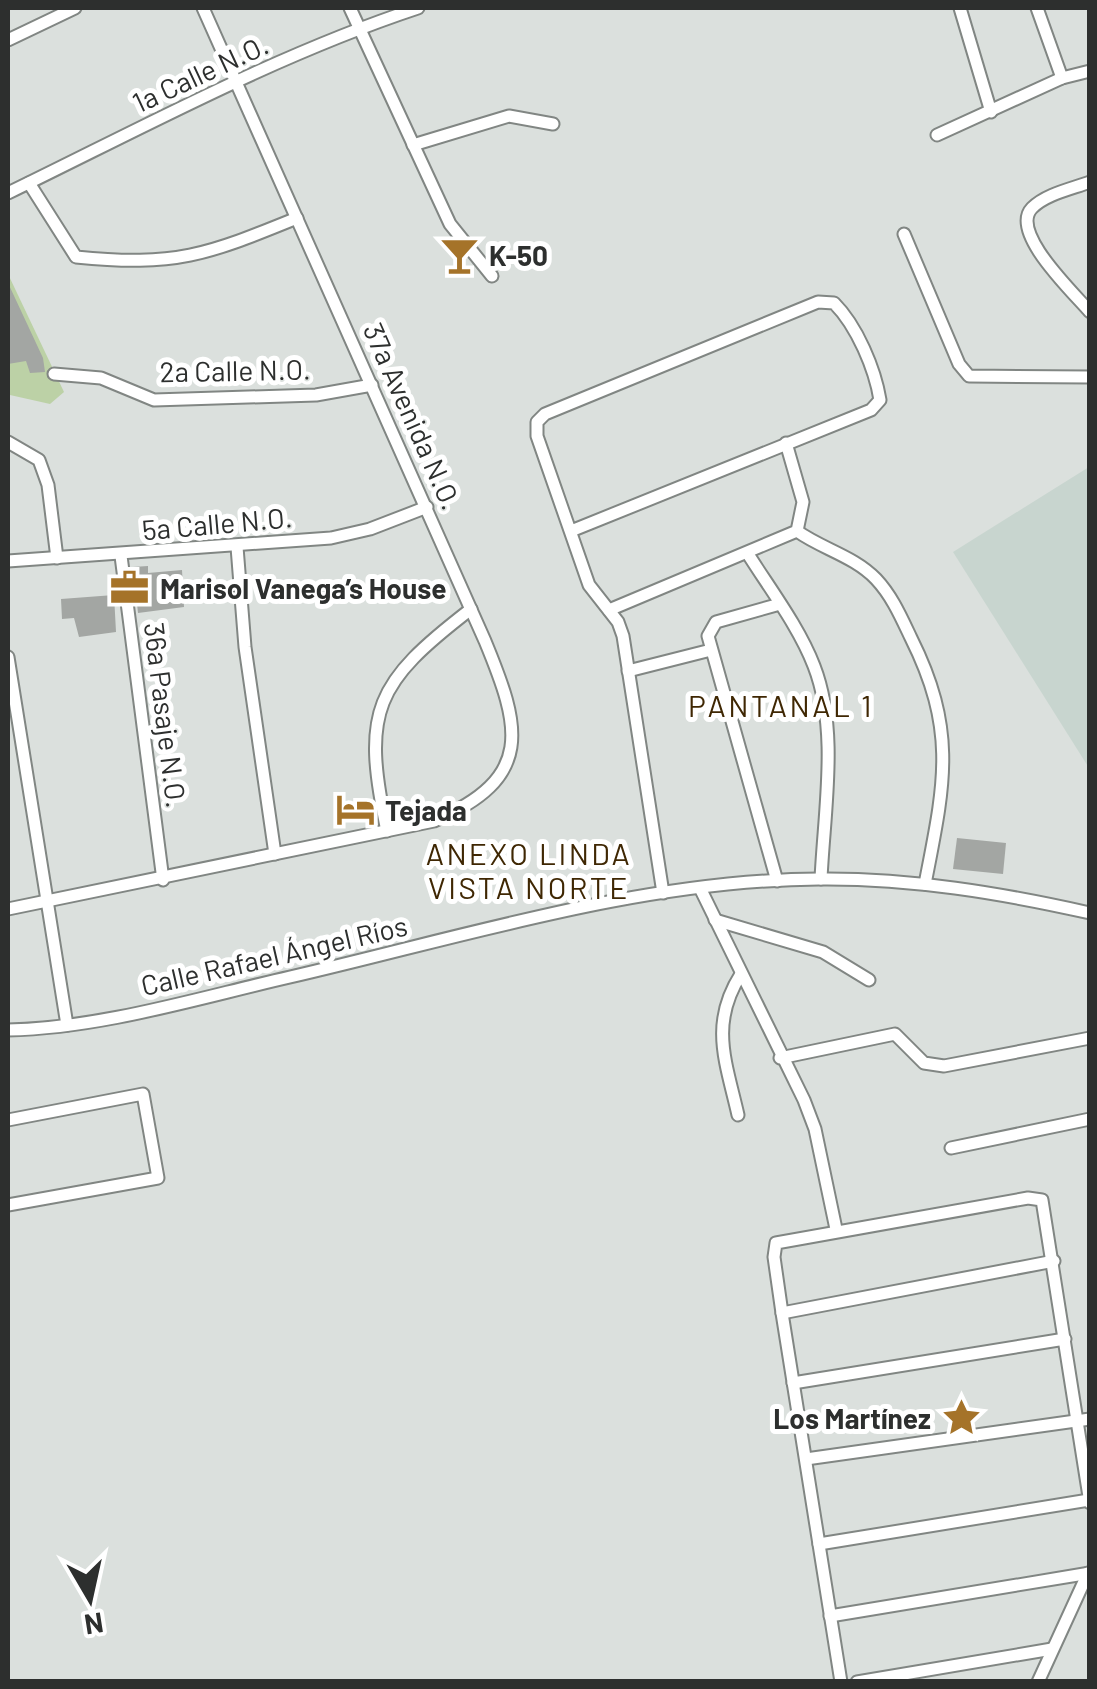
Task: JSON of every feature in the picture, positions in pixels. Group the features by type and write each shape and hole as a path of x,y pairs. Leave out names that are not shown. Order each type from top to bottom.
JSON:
{"street":[{"path":"8,40 75,8"},
{"name":"37a Avenida N.O.","path":"8,909 434,822 482,796 500,776 510,754 514,727 510,700 203,8"},
{"path":"350,8 450,224 492,276"},
{"name":"1a Calle N.O.","path":"8,194 236,82 359,27 418,8"},
{"path":"960,8 990,112"},
{"path":"1036,8 1062,78"},
{"path":"938,135 1062,78 1090,71"},
{"path":"413,145 509,116 553,124"},
{"path":"1090,182 1046,198 1029,210 1025,225 1031,242 1090,312"},
{"path":"29,183 76,257 168,261 205,255 297,218"},
{"path":"904,234 959,364 970,376 1090,377"},
{"path":"571,531 870,410 880,400 878,384 846,315 834,303 818,302 545,414 537,422 537,436 589,584 623,636 663,893"},
{"name":"2a Calle N.O.","path":"54,374 102,378 154,400 316,395 372,386"},
{"path":"8,442 39,460 48,485 57,558"},
{"path":"786,443 803,502 797,531"},
{"name":"5a Calle N.O.","path":"8,561 237,547 351,534 426,507"},
{"path":"609,610 797,531"},
{"path":"797,531 852,559 875,578 894,601 923,662 945,740 940,807 925,884"},
{"path":"237,547 244,646 275,854"},
{"path":"748,554 814,664 823,695 827,729 821,879"},
{"name":"36a Pasaje N.O.","path":"121,556 163,880"},
{"path":"777,881 708,636 716,622 780,604"},
{"path":"387,831 374,750 384,694 426,644 472,609"},
{"path":"628,671 711,650"},
{"path":"8,657 45,904 68,1025"},
{"name":"Calle Rafael Ángel Ríos","path":"8,1030 68,1025 608,904 700,888 821,879 925,884 1028,899 1090,913"},
{"path":"700,888 815,1129 836,1229"},
{"path":"715,920 823,952 870,980"},
{"path":"738,1115 721,1017 725,1000 740,974"},
{"path":"780,1058 895,1034 924,1063 944,1066 1090,1038"},
{"path":"8,1120 143,1094 158,1178 8,1205"},
{"path":"951,1148 1090,1120"},
{"path":"819,1544 1089,1502 1084,1420 1065,1338 1042,1200 1028,1198 836,1229 776,1243 774,1257 792,1382 841,1682"},
{"path":"782,1313 1054,1261"},
{"path":"792,1382 1065,1338"},
{"path":"806,1459 1084,1420"},
{"path":"830,1616 1089,1573"},
{"path":"1038,1682 1089,1573"},
{"path":"857,1682 1052,1649"}],"shaded area":[{"path":"1089,467 1089,768 953,552"}],"green space":[{"path":"8,274 64,392 50,404 10,395"}],"building":[{"path":"8,283 43,358 45,372 30,373 26,361 8,364"},
{"path":"148,566 148,573 182,570 184,607 138,613 133,567"},
{"path":"114,595 116,632 79,637 74,618 62,619 61,599"},
{"path":"957,838 1006,843 1003,874 953,869"}],"place":[{"name":"K-50","path":"459,255"},
{"name":"Marisol Vanega’s House","path":"130,588"},
{"name":"Tejada","path":"355,810"},
{"name":"Los Martínez","path":"961,1418"}],"district":[{"name":"PANTANAL 1","path":"781,705"},
{"name":"ANEXO LINDA VISTA NORTE","path":"529,870"}]}
